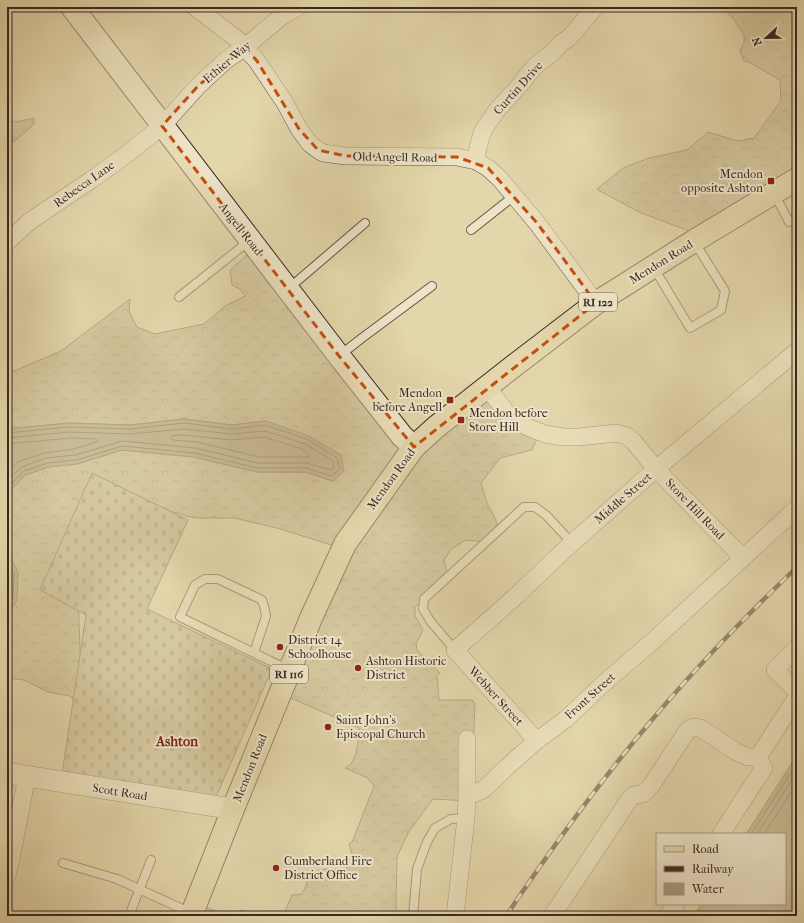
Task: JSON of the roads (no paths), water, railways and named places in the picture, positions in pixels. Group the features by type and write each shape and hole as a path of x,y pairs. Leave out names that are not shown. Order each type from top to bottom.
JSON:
{"main road":[{"name":"Angell Road","path":"72,7 339,356 402,436 414,447"},
{"name":"Mendon Road","path":"191,915 311,618 345,544 414,447 436,427 596,303 694,241 797,179"}],"street":[{"name":"Old Angell Road","path":"195,7 245,47 257,61 310,144 323,153 346,156 457,158 476,162 488,168 500,179 537,223 596,303"},
{"name":"Ethier Way","path":"162,126 225,61 245,47 282,16 298,7"},
{"name":"Curtin Drive","path":"476,162 482,133 497,110 534,67 554,52 561,43 569,38 595,7"},
{"name":"Rebecca Lane","path":"7,242 30,221 123,157 162,126"},
{"name":"Middle Street","path":"455,650 516,596 572,543 656,469 797,351"},
{"name":"Store Hill Road","path":"487,387 513,421 545,434 563,437 579,437 616,433 628,436 656,469 743,558"},
{"name":"Front Street","path":"467,797 484,789 537,741 566,718 654,640 797,508"},
{"path":"797,648 775,670 797,692"},
{"name":"Webber Street","path":"455,650 537,741"},
{"path":"758,757 797,697"},
{"path":"552,916 629,800 634,795 643,794 650,786 687,731 693,727 700,728 737,752 748,757 758,757"},
{"path":"455,916 466,818 467,739"},
{"path":"722,833 764,768 758,757"},
{"path":"7,876 12,854 17,775"},
{"name":"Scott Road","path":"17,775 233,809"},
{"path":"668,916 675,905"}],"lane":[{"path":"774,193 789,222 797,218"},
{"path":"471,230 514,196"},
{"path":"287,289 365,223"},
{"path":"179,297 250,241"},
{"path":"653,268 690,328 721,310 725,291 694,241"},
{"path":"339,356 432,286"},
{"path":"455,650 431,622 423,609 424,599 524,507 535,508 546,516 572,543"},
{"path":"254,653 266,616 262,600 218,579 205,579 195,585 180,617 290,671"},
{"path":"413,916 417,869 427,842 435,828 451,819 466,818"},
{"path":"129,916 151,860"},
{"path":"63,863 117,879 191,915"}],"water":[{"path":"184,419 232,425 266,421 309,436 341,455 344,471 333,481 306,472 257,472 194,457 122,450 77,464 49,467 25,475 7,494 7,429 69,423 130,425"},
{"path":"7,555 10,556 18,572 17,600 7,615"},
{"path":"797,755 797,916 694,916 700,905 786,905 786,833 747,833"}],"railway":[{"path":"506,916 578,813 637,738 708,657 797,567"}],"place":[{"name":"Mendon opposite Ashton","path":"771,181"},
{"name":"Mendon before Angell","path":"450,400"},
{"name":"Mendon before Store Hill","path":"461,420"},
{"name":"District 14 Schoolhouse","path":"280,647"},
{"name":"Ashton Historic District","path":"358,668"},
{"name":"Saint John's Episcopal Church","path":"328,727"},
{"name":"Cumberland Fire District Office","path":"276,868"}],"district":[{"name":"Ashton","path":"177,741"}]}
